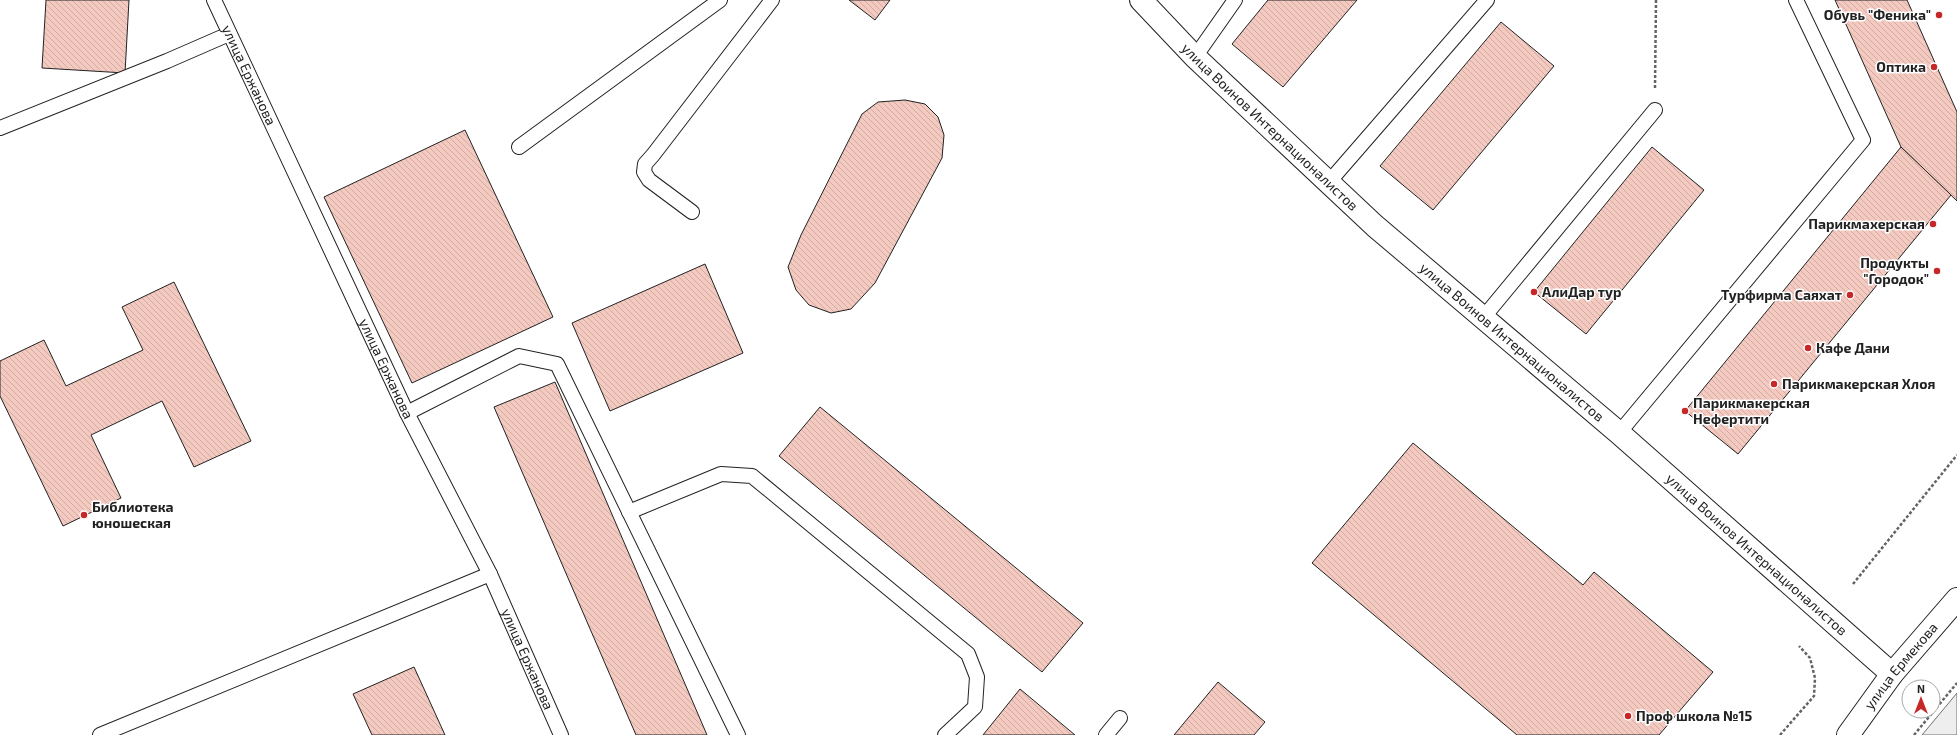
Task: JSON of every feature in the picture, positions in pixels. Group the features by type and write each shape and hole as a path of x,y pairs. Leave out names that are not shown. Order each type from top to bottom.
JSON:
{"main road":[{"name":"улица Воинов Интернационалистов","path":"1141,0 1195,57 1375,226 1619,433 1892,674"},
{"name":"улица Ермекова","path":"1848,735 1892,674 1957,599"}],"lane":[{"name":"улица Ержанова","path":"214,0 407,413 490,574 562,735"},
{"path":"519,147 720,0"},
{"path":"692,212 649,180 644,172 644,164 653,155 772,0"},
{"path":"1195,57 1235,0"},
{"path":"1329,182 1487,0"},
{"path":"1619,433 1863,140 1796,0"},
{"path":"0,128 167,62 229,34"},
{"path":"1483,318 1655,110"},
{"path":"407,413 519,356 557,364 738,735"},
{"path":"629,512 721,474 752,476 968,654 977,677 975,707 945,735"},
{"path":"100,735 490,574"},
{"path":"1106,735 1120,718"}],"path":[{"path":"1655,110 1656,0"},
{"path":"1853,584 1957,455"},
{"path":"1780,735 1814,696 1815,678 1810,658 1799,646"},
{"path":"1914,735 1957,683"}],"shaded area":[{"path":"1957,693 1957,735 1922,735 1935,719 1941,719 1941,712"}],"building":[{"path":"46,0 129,0 125,73 42,68"},
{"path":"849,0 890,0 875,20"},
{"path":"1268,0 1357,0 1283,87 1232,44"},
{"path":"1835,0 1907,0 1957,112 1957,201 1901,147"},
{"path":"1501,22 1554,66 1433,210 1380,166"},
{"path":"905,100 925,104 938,117 944,135 942,158 875,283 851,309 831,313 809,305 796,290 788,267 801,235 862,114 878,102"},
{"path":"465,130 553,317 412,383 324,197"},
{"path":"1652,147 1704,190 1586,334 1534,292"},
{"path":"1901,147 1951,195 1738,454 1685,411"},
{"path":"705,264 743,353 610,411 572,323"},
{"path":"174,282 251,441 194,467 162,401 91,435 121,498 63,526 0,396 0,361 44,340 66,386 143,350 122,307"},
{"path":"555,382 707,735 636,735 494,407"},
{"path":"820,407 1083,623 1042,672 779,456"},
{"path":"1413,443 1583,585 1594,572 1713,672 1659,735 1517,735 1312,563"},
{"path":"414,667 445,735 372,735 353,694"},
{"path":"1218,682 1265,722 1254,735 1174,735"},
{"path":"1020,689 1075,735 983,735"}],"place":[{"name":"Обувь \"Феника\"","path":"1939,15"},
{"name":"Оптика","path":"1934,67"},
{"name":"Парикмахерская","path":"1933,224"},
{"name":"Продукты \"Городок\"","path":"1937,271"},
{"name":"АлиДар тур","path":"1534,292"},
{"name":"Турфирма Саяхат","path":"1850,295"},
{"name":"Кафе Дани","path":"1808,348"},
{"name":"Парикмакерская Хлоя","path":"1774,384"},
{"name":"Парикмакерская Нефертити","path":"1685,411"},
{"name":"Библиотека юношеская","path":"84,515"},
{"name":"Проф школа №15","path":"1628,716"}]}
